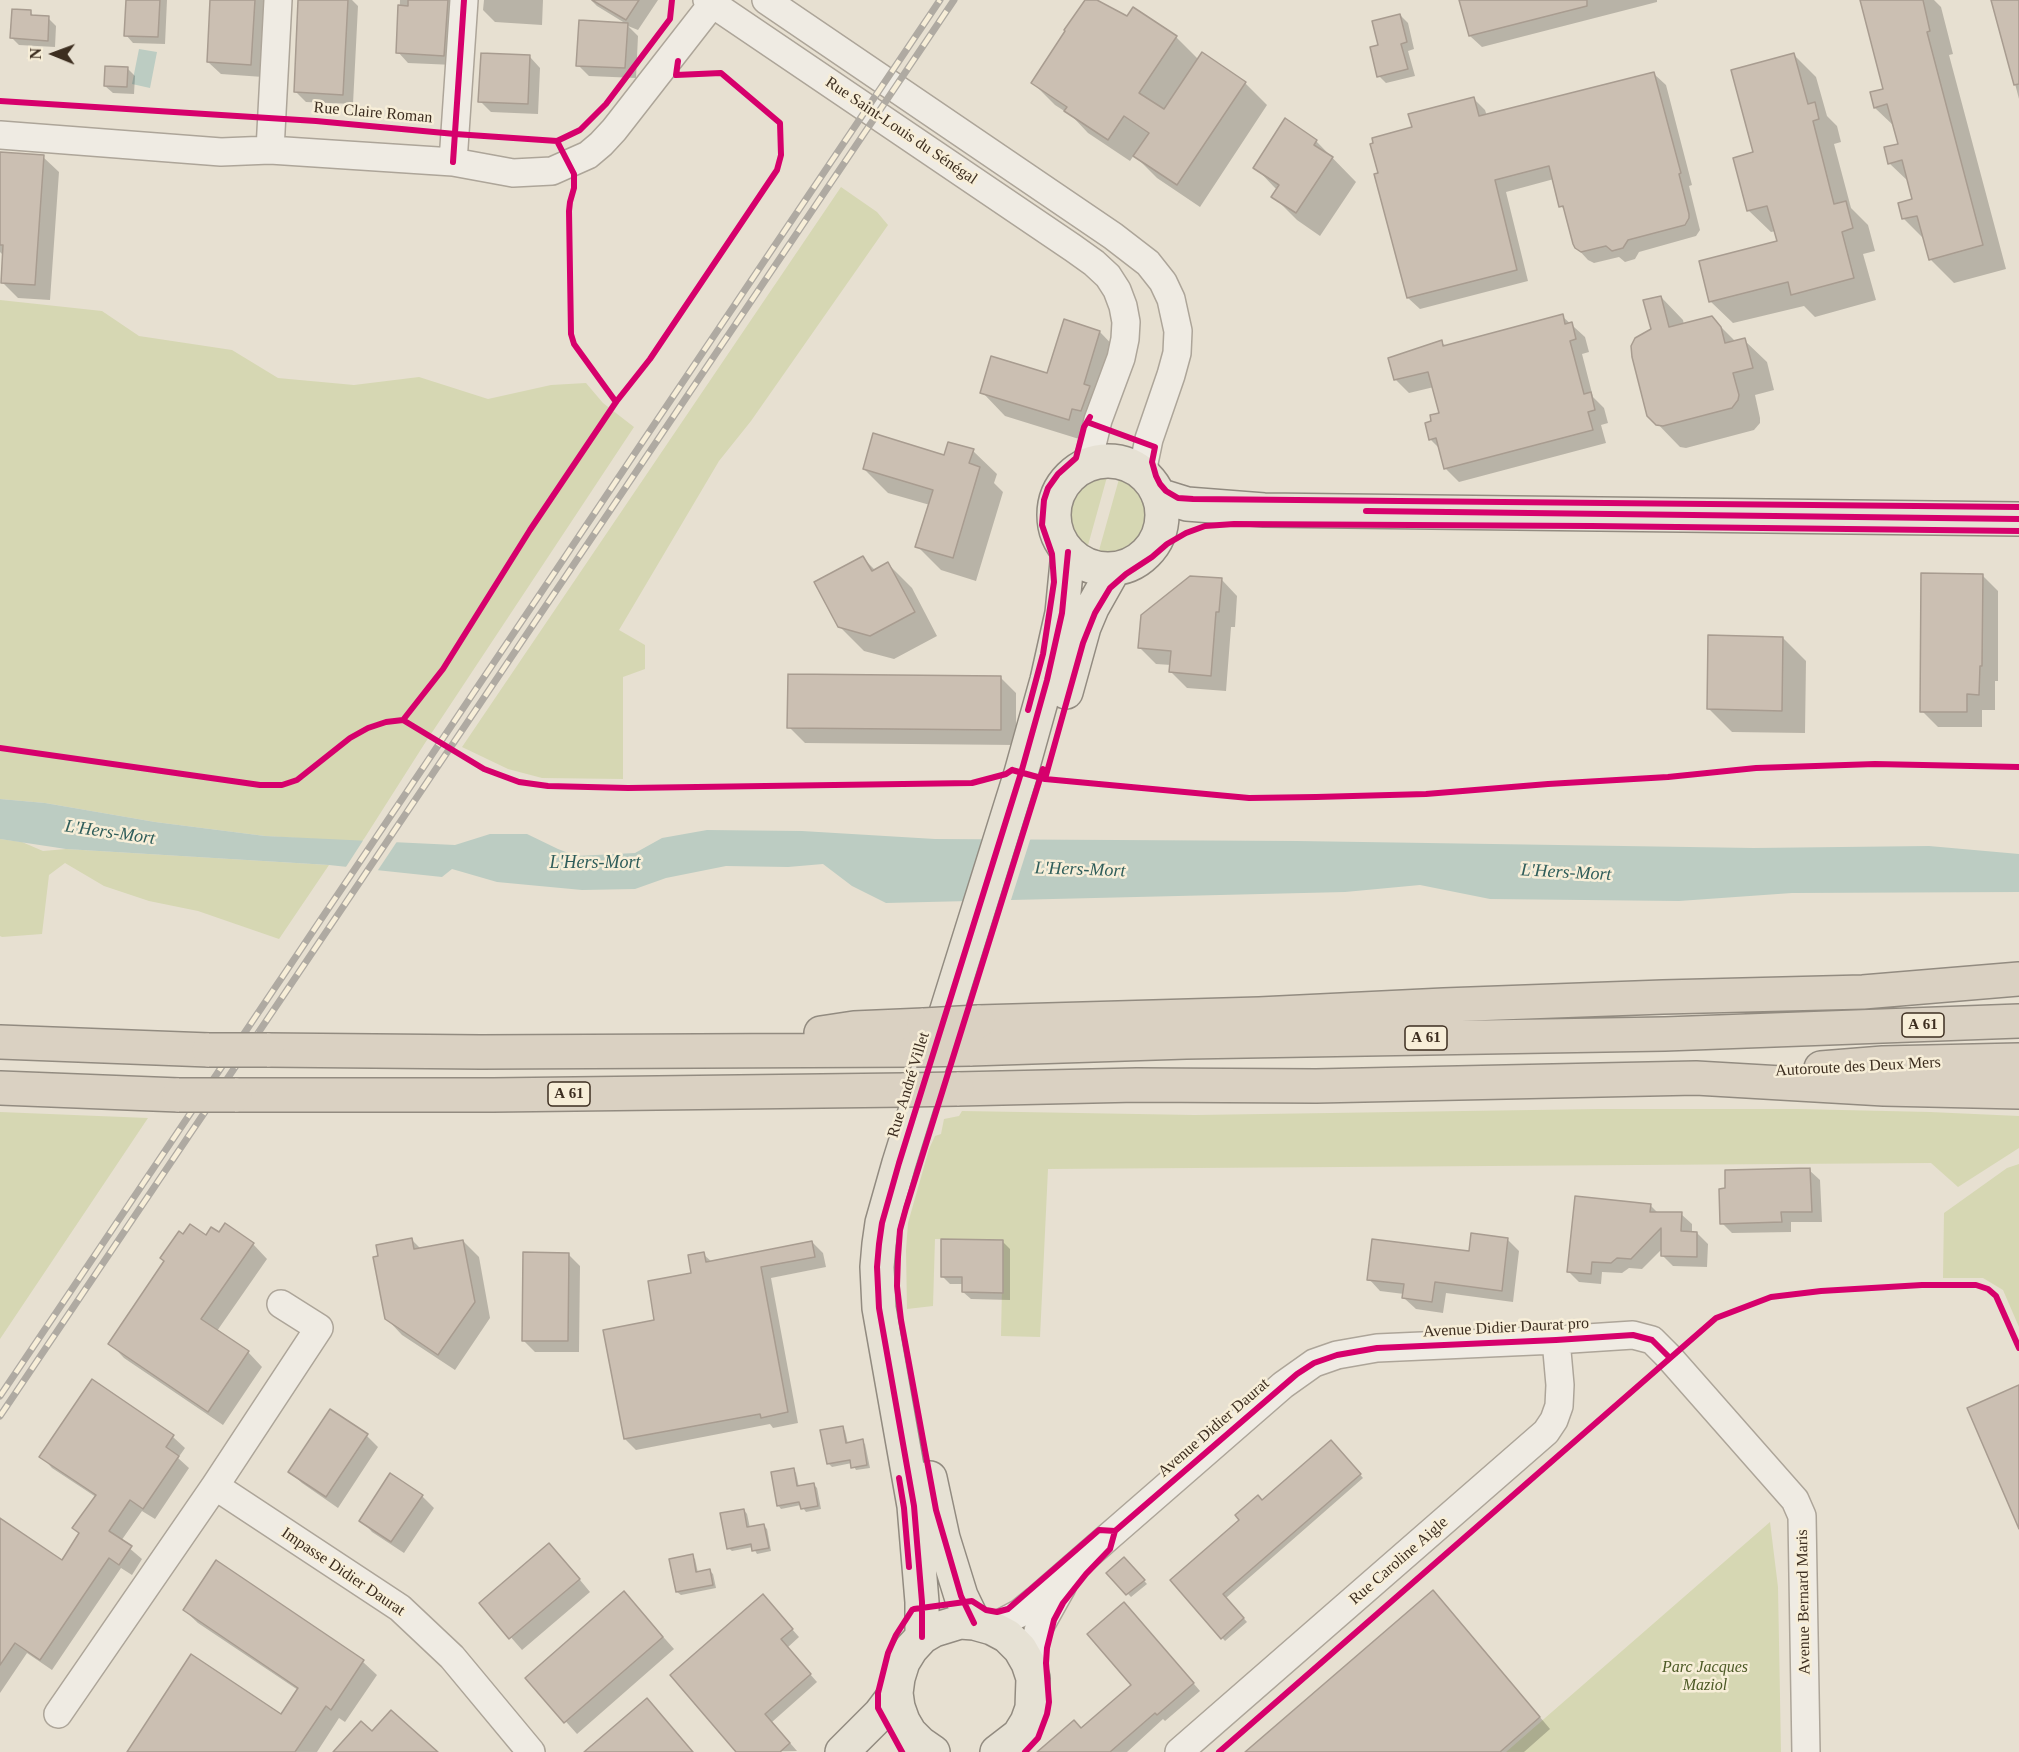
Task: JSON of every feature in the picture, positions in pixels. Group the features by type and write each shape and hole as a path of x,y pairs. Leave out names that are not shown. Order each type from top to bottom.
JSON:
{"highway":[{"path":"974,1036 1248,1015 1444,1005 1863,992 2019,979"},
{"name":"A 61","path":"0,1042 209,1050 695,1052 974,1036 1186,1042 1688,1033 2019,1021"},
{"name":"Autoroute des Deux Mers","path":"1696,1078 1883,1063 2019,1060"},
{"path":"1696,1078 1884,1089 2019,1092"},
{"name":"A 61","path":"0,1088 179,1095 504,1095 1137,1085 1328,1086 1696,1078"}],"main road":[{"path":"1151,486 1161,510 1161,525 1149,550 1127,566 1114,569 1088,566 1068,552 1059,539 1054,507 1059,492 1068,479 1084,466 1100,461 1118,461 1132,467 1151,486 1187,504 1264,510 2019,519"},
{"path":"1156,539 1188,524 1264,510"},
{"name":"Rue André Villet","path":"1027,786 1064,601 1068,552"},
{"name":"Rue André Villet","path":"983,1625 961,1596 936,1510 901,1320 897,1286 900,1230 979,941 1027,786 1084,627 1114,569"},
{"name":"Rue André Villet","path":"922,1637 922,1602 914,1506 879,1308 877,1268 882,1223 888,1201 979,941"},
{"path":"926,1748 903,1721 896,1693 898,1677 903,1662 922,1637 947,1625 960,1622 983,1625 1007,1636 1020,1649 1033,1678 1032,1708 1027,1722 1019,1735 998,1752"},
{"path":"842,1752 880,1714 896,1693"},
{"path":"860,1752 888,1740 908,1740 926,1748"}],"street":[{"path":"270,150 278,0"},
{"path":"453,162 464,0"},
{"name":"Rue Saint-Louis du Sénégal","path":"766,0 1113,236 1148,263 1171,299 1178,331 1172,375 1149,439 1144,463 1151,486"},
{"path":"0,135 210,152 270,150 453,162 513,173 552,171 588,155 614,130 710,2"},
{"name":"Rue Saint-Louis du Sénégal","path":"710,2 1094,263 1108,276 1120,298 1126,322 1125,339 1121,358 1084,466"},
{"path":"58,1714 215,1486 318,1328 281,1304"},
{"name":"Avenue Didier Daurat pro","path":"1337,1355 1377,1348 1633,1335 1652,1340 1669,1358"},
{"name":"Rue Caroline Aigle","path":"1179,1752 1546,1432 1559,1406 1560,1385 1556,1340"},
{"name":"Avenue Didier Daurat","path":"983,1625 1020,1613 1297,1374 1314,1363 1337,1355"},
{"name":"Avenue Bernard Maris","path":"1669,1358 1795,1500 1802,1516 1806,1752"},
{"name":"Impasse Didier Daurat","path":"215,1486 400,1608 452,1657 531,1752"},
{"name":"Avenue Didier Daurat","path":"1028,1664 1039,1628 1053,1601 1087,1556"}],"green space":[{"path":"841,187 877,212 888,225 751,421 719,461 619,630 645,645 645,669 623,677 623,779 542,778 508,769 462,747"},
{"path":"0,300 102,311 139,336 232,350 278,378 354,385 419,377 488,399 551,385 586,383 603,403 634,427 362,842 265,836 155,822 45,803 0,799"},
{"path":"1107,477 1087,549 1073,535 1069,526 1071,500 1082,486 1090,481"},
{"path":"1119,479 1132,487 1143,501 1144,528 1140,536 1127,549 1119,553 1098,554"},
{"path":"0,839 22,842 43,851 66,849 329,865 279,939 198,911 149,901 104,886 65,863 49,875 42,934 2,937 0,936"},
{"path":"1599,1109 1798,1109 2019,1116 2019,1148 1958,1187 1931,1163 1048,1169 1040,1337 1001,1336 1003,1240 935,1239 933,1306 907,1309 908,1223 929,1149 935,1136 941,1134 944,1119 959,1116 962,1111 1195,1115"},
{"path":"0,1112 148,1118 0,1339"},
{"path":"2019,1164 2019,1327 2003,1290 1983,1278 1943,1278 1944,1213 2007,1168"},
{"name":"Parc Jacques Maziol","path":"1770,1522 1778,1587 1781,1752 1506,1752"}],"water":[{"path":"139,49 157,52 150,88 132,84"},
{"name":"L'Hers-Mort","path":"0,799 45,803 155,822 265,836 455,845 490,834 527,834 576,856 635,853 662,838 707,830 802,831 935,839 1297,841 1754,848 1929,846 2019,854 2019,892 1792,893 1679,901 1490,899 1420,885 1345,892 886,903 852,886 823,864 788,867 726,866 666,878 635,889 582,890 497,882 452,869 442,877 329,865 66,849 0,839"}],"pier":[{"path":"989,837 1031,837 1010,903 968,903"},
{"path":"364,839 398,840 376,873 344,870"}],"building":[{"path":"126,0 160,0 158,37 124,36"},
{"path":"210,0 255,0 251,65 207,62"},
{"path":"298,0 348,0 343,95 294,92"},
{"path":"408,0 448,0 444,56 396,53 398,5 408,6"},
{"path":"592,0 639,0 626,20"},
{"path":"1085,0 1097,0 1127,16 1133,7 1177,36 1139,93 1164,109 1202,52 1246,82 1177,185 1133,156 1149,133 1124,116 1108,140 1064,111 1067,107 1031,83"},
{"path":"1459,0 1587,0 1587,6 1469,36"},
{"path":"1860,0 1923,0 1930,31 1927,32 1983,245 1929,260 1917,216 1902,219 1898,203 1912,199 1902,160 1888,164 1884,147 1898,144 1887,104 1874,108 1870,92 1883,89"},
{"path":"1991,0 2019,0 2019,84 2014,85"},
{"path":"12,9 31,10 31,15 49,16 48,41 10,38"},
{"path":"1400,14 1407,42 1401,44 1408,69 1377,77 1370,47 1378,45 1372,21"},
{"path":"579,20 628,23 625,68 576,66"},
{"path":"481,53 530,55 528,104 478,102"},
{"path":"1794,53 1808,104 1815,102 1819,119 1813,121 1834,204 1846,201 1853,228 1842,232 1854,278 1791,295 1788,282 1709,302 1699,261 1777,241 1767,206 1747,211 1733,158 1753,152 1731,70"},
{"path":"105,66 128,67 127,87 104,86"},
{"path":"1654,72 1681,173 1679,174 1689,214 1685,225 1628,240 1623,248 1612,251 1606,246 1581,252 1573,244 1563,206 1559,207 1549,166 1495,180 1517,270 1407,298 1374,174 1378,173 1370,144 1373,143 1372,138 1412,127 1408,114 1474,97 1479,116"},
{"path":"1285,118 1317,140 1314,145 1333,157 1296,213 1271,197 1279,185 1253,168"},
{"path":"0,152 44,155 35,285 1,283 3,245 0,245"},
{"path":"1661,296 1669,327 1712,316 1721,327 1725,343 1745,338 1753,368 1733,373 1739,395 1732,408 1663,426 1656,425 1647,416 1631,346 1635,338 1651,329 1643,300"},
{"path":"1563,314 1565,324 1572,322 1576,339 1570,341 1584,394 1591,392 1595,410 1588,412 1593,430 1444,469 1436,438 1429,440 1425,423 1431,421 1430,415 1439,413 1428,372 1394,380 1388,358 1442,340 1443,346"},
{"path":"1064,319 1100,331 1084,384 1090,386 1081,411 1072,409 1069,420 980,393 991,356 1047,373"},
{"path":"873,433 944,455 948,442 974,449 969,463 980,467 953,558 915,547 933,490 863,469"},
{"path":"863,556 872,571 888,562 915,612 870,636 838,627 814,582"},
{"path":"1921,573 1983,574 1982,666 1980,666 1979,695 1967,694 1967,712 1920,712"},
{"path":"1190,576 1222,578 1219,612 1216,612 1211,676 1169,672 1171,651 1138,648 1141,615"},
{"path":"1708,635 1783,637 1782,711 1707,709"},
{"path":"788,674 1001,676 1001,730 787,728"},
{"path":"1810,1168 1812,1212 1781,1212 1782,1222 1720,1224 1719,1189 1725,1188 1725,1170"},
{"path":"1575,1196 1651,1204 1650,1212 1682,1212 1681,1231 1697,1232 1697,1257 1661,1256 1661,1228 1631,1259 1617,1258 1611,1263 1592,1262 1591,1274 1567,1272"},
{"path":"225,1223 254,1243 201,1319 249,1351 208,1412 108,1344 164,1261 160,1258 179,1231 183,1234 190,1224 206,1235 211,1227 219,1232"},
{"path":"1471,1233 1508,1238 1502,1291 1435,1282 1432,1302 1402,1298 1404,1284 1367,1280 1372,1239 1469,1251"},
{"path":"412,1238 414,1249 463,1240 475,1302 438,1355 385,1319 373,1257 378,1256 376,1245"},
{"path":"941,1239 1003,1240 1003,1293 962,1292 962,1277 941,1277"},
{"path":"812,1241 815,1257 761,1267 788,1412 761,1418 760,1414 624,1439 603,1330 654,1320 648,1281 691,1273 688,1255 704,1252 706,1262"},
{"path":"523,1252 569,1253 568,1341 522,1341"},
{"path":"92,1379 174,1435 166,1447 179,1456 143,1509 130,1500 109,1531 132,1546 119,1565 109,1558 40,1660 15,1643 0,1665 0,1518 62,1560 79,1533 72,1528 96,1495 39,1457"},
{"path":"2019,1385 2019,1529 1967,1408"},
{"path":"330,1409 368,1434 326,1497 288,1472"},
{"path":"843,1426 846,1443 863,1439 867,1465 851,1468 850,1460 827,1464 820,1430"},
{"path":"1331,1440 1361,1474 1223,1594 1244,1618 1221,1639 1170,1580 1239,1520 1235,1515 1258,1495 1262,1500"},
{"path":"794,1468 797,1486 814,1483 818,1506 801,1509 799,1502 777,1506 771,1472"},
{"path":"390,1473 423,1495 391,1542 359,1521"},
{"path":"744,1509 747,1527 764,1524 769,1548 752,1551 751,1544 727,1549 720,1513"},
{"path":"549,1543 580,1579 509,1639 479,1603"},
{"path":"693,1554 696,1572 710,1569 713,1585 676,1592 669,1559"},
{"path":"1124,1557 1145,1580 1126,1595 1106,1573"},
{"path":"216,1560 364,1660 331,1710 326,1706 295,1752 127,1752 191,1654 281,1714 298,1688 183,1610"},
{"path":"1433,1590 1540,1717 1500,1752 1245,1752"},
{"path":"624,1591 663,1637 564,1723 525,1678"},
{"path":"763,1594 793,1629 781,1639 811,1674 765,1714 790,1743 780,1752 736,1752 670,1675"},
{"path":"1124,1602 1194,1683 1110,1752 1037,1752 1074,1720 1081,1728 1131,1685 1087,1634"},
{"path":"647,1698 693,1752 584,1752"},
{"path":"391,1710 438,1752 333,1752 361,1721 372,1731"}],"railway":[{"path":"0,1396 940,0"},
{"path":"0,1416 954,0"}],"cycle path":[{"path":"453,162 464,0"},
{"name":"Rue Claire Roman","path":"0,101 316,121 557,141 580,130 606,104 670,19 672,0"},
{"path":"403,720 443,669 530,530 616,402 650,359 777,170 781,155 780,123 721,73 676,75 678,61"},
{"path":"557,141 574,174 574,188 569,211 571,334 574,344 616,402"},
{"path":"1028,710 1043,654 1054,582 1052,554 1042,525 1044,500 1048,488 1058,474 1076,458 1084,427 1090,417"},
{"path":"1087,422 1155,447 1152,462 1156,476 1166,491 1178,498 2019,507"},
{"path":"1366,511 2019,519"},
{"path":"1012,770 1045,779 1083,643 1095,613 1110,588 1167,544 1186,533 1205,526 1234,524 1591,526 2019,531"},
{"path":"922,1637 922,1602 914,1506 879,1308 877,1267 879,1244 882,1223 899,1163 1021,773 1047,680 1062,613 1068,552"},
{"path":"0,748 260,785 282,785 297,780 350,738 368,728 386,722 403,720 484,769 519,782 548,786 628,788 972,783 1006,774 1012,770"},
{"path":"1045,779 1249,798 1426,794 1668,777 1756,768 1875,764 2019,767"},
{"path":"974,1623 961,1596 936,1510 901,1320 897,1286 900,1230 1043,769"},
{"path":"1219,1752 1716,1318 1771,1297 1821,1291 1922,1285 1976,1285 1988,1289 1996,1296 2019,1348"},
{"path":"1025,1752 1038,1738 1047,1714 1049,1702 1047,1648 1054,1620 1063,1603 1110,1549 1115,1531 1297,1374 1314,1363 1337,1355 1377,1348 1633,1335 1652,1340 1669,1357"},
{"path":"899,1478 909,1567"},
{"path":"914,1609 972,1601 986,1610 997,1612 1008,1609 1099,1530 1115,1531"},
{"path":"902,1752 878,1708 878,1693 888,1653 912,1610"}]}
